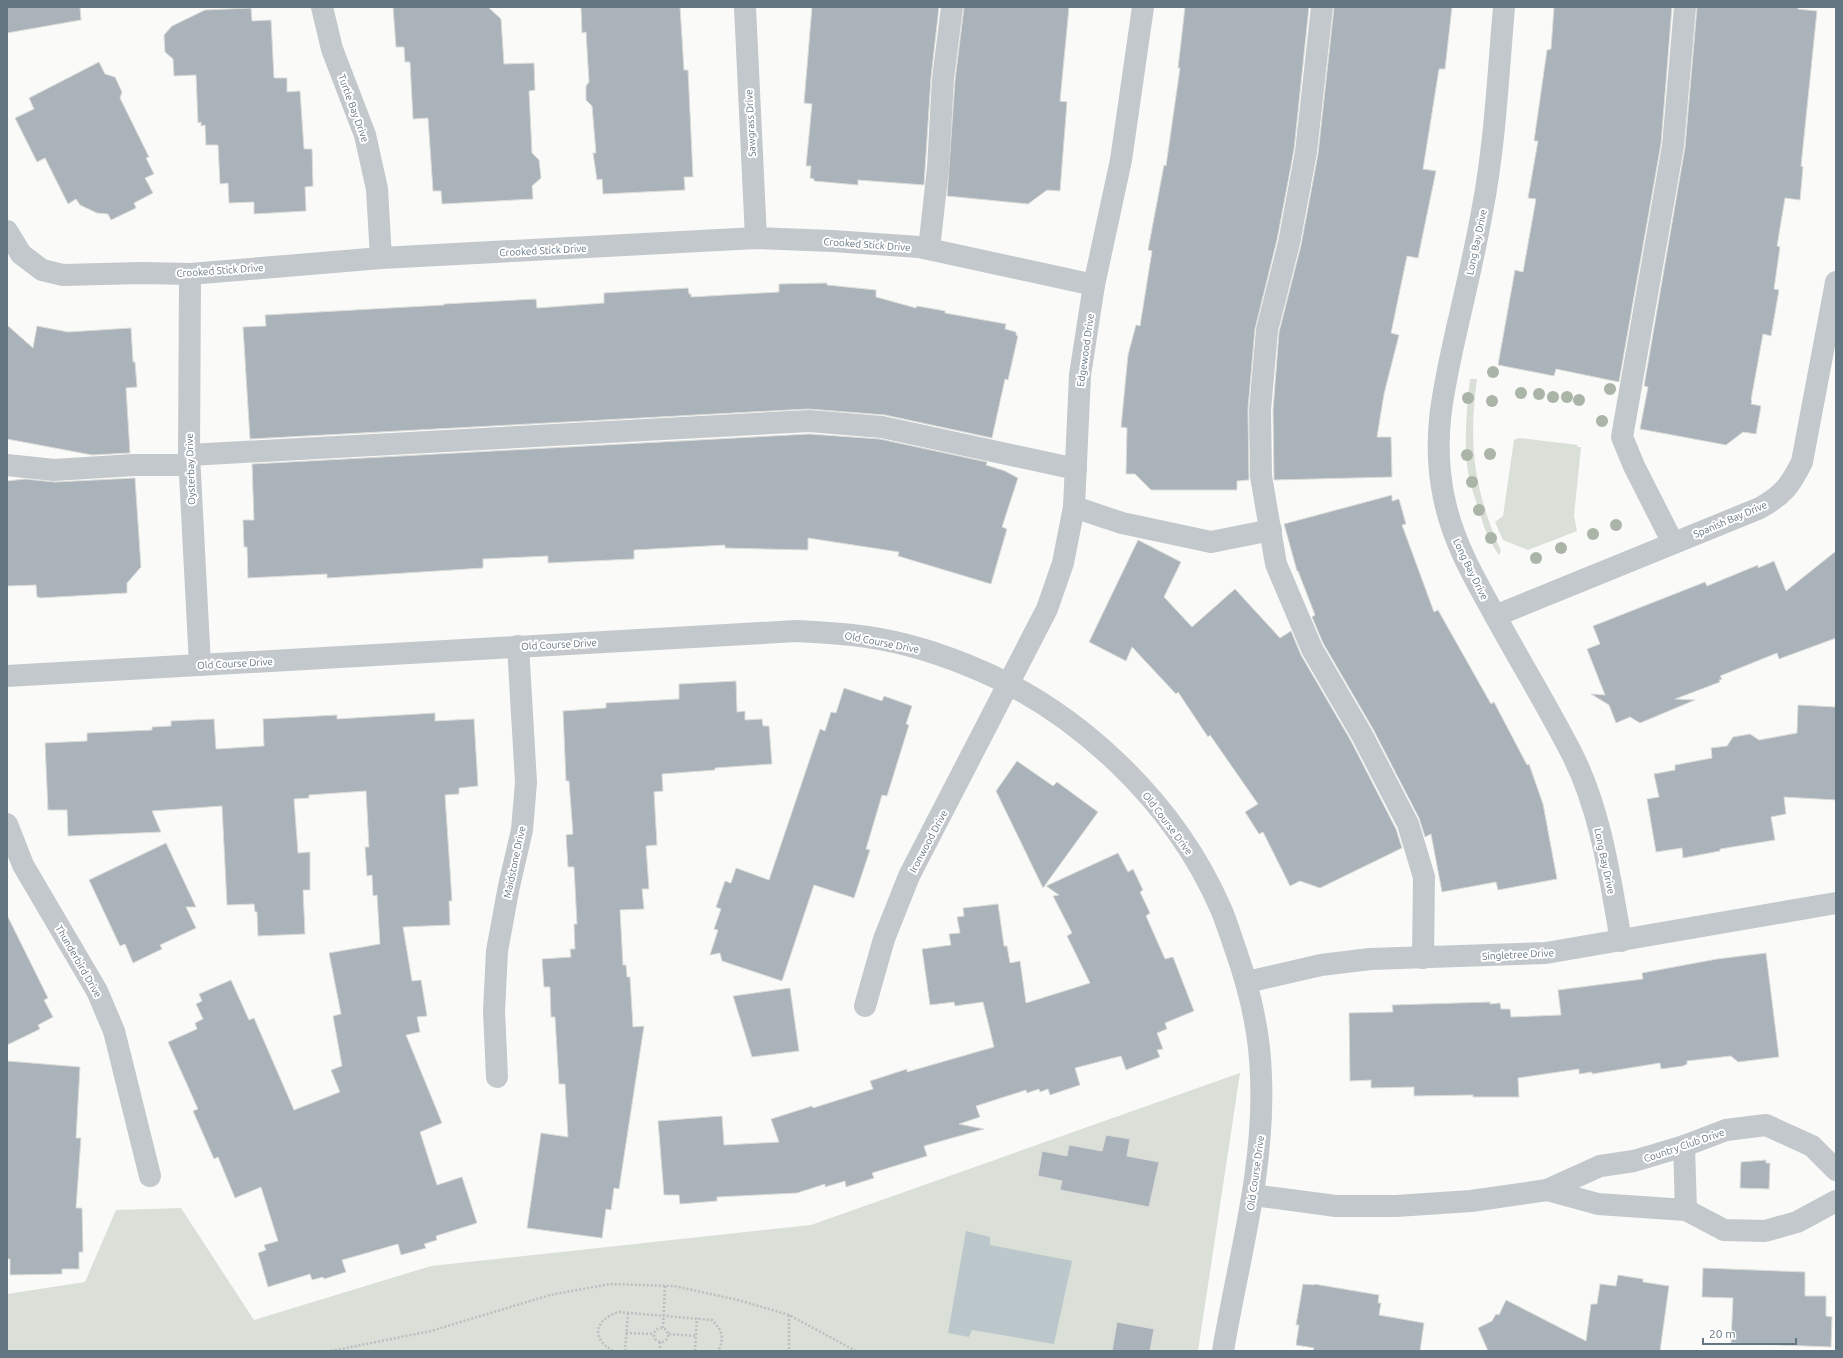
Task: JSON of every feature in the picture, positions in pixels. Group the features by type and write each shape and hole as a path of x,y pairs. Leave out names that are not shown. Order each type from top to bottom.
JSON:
{"street":[{"name":"Turtle Bay Drive","path":"322,7 332,49 367,143 378,189 381,258"},
{"name":"Sawgrass Drive","path":"744,7 756,238"},
{"path":"929,249 938,168 943,79 952,7"},
{"name":"Edgewood Drive","path":"1009,684 1047,609 1063,563 1074,507 1080,375 1094,285 1121,160 1143,7"},
{"path":"1322,7 1306,152 1289,243 1268,330 1260,417 1261,476 1276,564 1312,649 1362,735 1408,824 1424,877 1423,958"},
{"name":"Long Bay Drive","path":"1504,7 1497,108 1483,210 1441,401 1438,447 1444,498 1456,542 1476,583 1572,754 1591,799 1606,860 1621,941"},
{"path":"1673,543 1634,466 1622,437 1673,146 1685,7"},
{"name":"Crooked Stick Drive","path":"7,231 22,254 42,270 63,275 142,273 190,274 381,258 756,238 833,241 929,249 1094,285"},
{"name":"Oysterbay Drive","path":"190,274 189,460 200,665"},
{"name":"Spanish Bay Drive","path":"1495,616 1760,508 1776,499 1792,482 1802,462 1836,282"},
{"path":"7,465 54,470 189,460 809,421 882,426 1076,469"},
{"path":"1074,507 1122,524 1211,542 1271,530"},
{"name":"Old Course Drive","path":"7,676 798,631 853,635 912,646 967,665 1009,684 1060,714 1111,756 1151,798 1190,851 1221,909 1247,982 1255,1024 1261,1076 1261,1142 1253,1195 1223,1351"},
{"name":"Maidstone Drive","path":"497,1077 494,1011 497,951 509,886 522,830 526,782 518,646"},
{"name":"Ironwood Drive","path":"865,1006 884,939 909,876 1009,684"},
{"name":"Thunderbird Drive","path":"7,824 23,865 97,991 114,1031 150,1176"},
{"name":"Singletree Drive","path":"1247,982 1321,965 1370,959 1546,953 1836,903"},
{"name":"Country Club Drive","path":"1253,1195 1336,1206 1396,1206 1471,1200 1547,1190 1600,1166 1634,1161 1684,1146 1726,1130 1766,1125 1812,1146 1836,1170"},
{"path":"1684,1146 1686,1210"},
{"name":"Country Club Drive","path":"1547,1190 1598,1204 1686,1210 1724,1230 1765,1231 1798,1222 1836,1201"}],"path":[{"path":"331,1351 431,1331 550,1295 610,1284 665,1286 738,1300 789,1316 856,1351"},
{"path":"663,1328 665,1286"},
{"path":"613,1351 604,1346 599,1339 598,1329 601,1321 610,1314 619,1312 712,1320 721,1329 723,1340 718,1351"},
{"path":"625,1351 628,1313"},
{"path":"789,1316 789,1351"},
{"path":"695,1351 697,1318"},
{"path":"654,1334 656,1330 663,1328"},
{"path":"663,1328 667,1330 669,1334"},
{"path":"626,1333 654,1334"},
{"path":"654,1334 655,1339 660,1342"},
{"path":"669,1334 696,1336"},
{"path":"660,1342 665,1341 669,1334"},
{"path":"660,1342 660,1351"}],"shaded area":[{"path":"1470,379 1477,379 1473,425 1479,487 1492,529 1501,551 1499,555 1484,528 1468,471 1466,433"},
{"path":"1519,438 1578,445 1577,447 1581,447 1574,516 1577,531 1528,550 1503,540 1495,522 1503,516 1514,440"},
{"path":"1240,1073 1198,1351 7,1351 7,1294 85,1282 116,1210 181,1208 254,1320 431,1266 811,1225"},
{"path":"966,1231 990,1237 990,1245 1072,1261 1054,1344 972,1330 969,1337 948,1333"}],"building":[{"path":"7,7 80,7 81,20 7,33"},
{"path":"393,7 488,7 501,19 504,64 534,63 535,90 529,91 532,153 539,160 541,178 532,186 533,199 442,204 441,191 433,191 428,118 413,119 410,62 405,62 404,47 396,47"},
{"path":"581,7 680,7 684,70 688,70 693,177 684,177 685,190 603,194 602,179 597,180 593,153 596,153 592,106 586,100 586,86 589,82 586,32 582,33"},
{"path":"812,7 939,7 931,78 924,185 858,180 858,185 814,181 814,179 810,178 811,166 806,166 812,104 804,103"},
{"path":"964,7 1069,7 1060,101 1067,102 1060,191 1047,190 1028,204 947,196 955,80"},
{"path":"1185,7 1309,7 1294,150 1277,240 1255,329 1248,409 1249,480 1237,481 1237,490 1151,490 1135,474 1126,474 1127,428 1121,427 1128,355 1136,325 1140,326 1152,251 1148,250 1164,165 1166,166 1180,68 1178,68"},
{"path":"1334,7 1452,7 1445,69 1439,69 1423,169 1436,171 1418,258 1407,256 1391,333 1399,335 1384,394 1377,437 1391,437 1392,477 1274,480 1273,410 1279,332 1301,245 1318,154"},
{"path":"1554,7 1672,7 1661,144 1619,382 1556,369 1554,376 1498,365 1515,270 1523,272 1536,199 1528,198 1538,141 1534,141 1547,50 1551,49"},
{"path":"1697,7 1798,7 1798,9 1817,11 1801,166 1803,167 1800,200 1785,198 1777,246 1780,247 1774,289 1779,290 1771,336 1763,334 1751,400 1751,404 1761,406 1756,434 1743,432 1726,445 1640,429 1648,387 1644,386 1685,147"},
{"path":"251,8 252,21 271,20 274,78 287,78 287,92 300,91 304,149 312,149 313,186 305,187 306,211 254,214 254,202 229,203 228,183 220,184 218,145 206,145 205,125 201,126 201,122 198,123 196,75 174,76 173,59 165,52 164,35 172,26 205,10"},
{"path":"99,62 105,74 115,77 122,92 120,98 149,157 146,158 154,174 145,178 153,193 134,203 136,208 111,220 108,214 97,213 80,205 76,199 68,204 45,158 37,162 15,118 34,109 29,98"},
{"path":"827,283 827,285 876,290 876,297 916,308 917,306 945,311 945,313 1006,324 1005,329 1016,332 1016,335 1018,336 1008,380 1005,379 992,438 885,415 808,409 250,439 243,327 266,326 265,315 536,299 537,308 604,303 604,293 688,288 691,297 779,292 779,284"},
{"path":"7,325 33,348 37,326 68,332 131,328 133,362 135,362 137,387 126,388 130,453 92,455 7,439"},
{"path":"809,434 880,439 987,462 986,465 1005,471 1018,478 1002,527 1007,529 991,584 898,556 899,552 808,538 808,550 725,548 725,545 634,550 634,559 548,563 548,556 483,559 483,568 327,578 327,574 248,578 247,547 244,547 243,520 254,520 252,464"},
{"path":"135,478 141,567 127,583 127,593 39,598 37,597 36,585 7,586 7,481 25,479 55,482"},
{"path":"1392,495 1392,501 1399,499 1406,524 1402,525 1434,612 1438,610 1491,704 1494,702 1527,765 1529,764 1543,804 1557,879 1498,890 1496,882 1442,892 1431,834 1425,837 1419,818 1373,729 1323,643 1312,617 1315,615 1297,571 1284,524"},
{"path":"1138,540 1181,562 1164,597 1192,627 1235,589 1280,638 1291,631 1301,655 1351,741 1396,829 1402,848 1320,888 1300,881 1290,886 1263,832 1259,834 1245,812 1258,804 1210,735 1208,737 1178,692 1176,694 1132,647 1126,661 1089,642"},
{"path":"1836,551 1836,638 1779,659 1777,653 1720,676 1722,679 1719,680 1720,682 1675,699 1695,700 1640,723 1630,717 1616,723 1609,705 1591,694 1605,695 1587,649 1600,644 1593,626 1705,582 1707,586 1758,565 1758,568 1774,561 1786,591"},
{"path":"736,681 737,712 745,711 745,720 762,719 763,726 769,726 772,764 662,774 663,791 654,792 657,845 646,846 649,889 642,889 644,909 620,910 623,965 626,965 627,977 630,977 633,1027 644,1026 619,1189 614,1188 611,1210 606,1209 602,1238 527,1228 541,1133 568,1137 565,1084 559,1084 555,1017 551,1017 550,987 544,987 542,959 571,957 570,949 575,949 574,924 577,924 574,867 568,867 566,835 573,834 569,781 566,781 563,711 606,708 606,703 679,699 679,684"},
{"path":"844,688 882,701 884,696 912,706 906,724 909,725 887,796 882,795 866,849 870,850 854,898 814,885 782,981 722,961 720,953 710,955 718,930 714,929 721,909 716,907 725,881 731,883 736,868 769,880 820,729 825,731 831,712 836,713"},
{"path":"1798,705 1836,707 1836,800 1784,797 1786,814 1771,817 1775,840 1720,849 1720,851 1683,858 1682,848 1656,852 1647,799 1659,797 1654,774 1675,770 1675,765 1712,758 1711,748 1727,746 1733,737 1750,734 1759,740 1797,733"},
{"path":"435,713 435,721 474,719 478,786 459,788 459,794 445,795 452,901 449,901 450,925 403,927 412,981 421,980 427,1016 417,1017 420,1032 406,1035 442,1123 420,1132 437,1185 462,1177 477,1223 436,1236 437,1240 424,1244 426,1248 401,1255 398,1244 342,1260 346,1272 324,1279 323,1277 312,1280 310,1274 268,1287 258,1253 266,1250 264,1245 278,1241 261,1187 235,1198 218,1157 214,1159 193,1111 198,1109 168,1042 197,1029 195,1023 203,1019 196,1004 202,1001 199,994 231,980 249,1020 254,1018 294,1110 340,1092 331,1070 342,1066 333,1016 341,1014 329,953 380,944 377,895 373,896 372,875 367,876 365,847 369,847 366,791 309,795 309,798 294,799 298,853 310,852 310,890 303,890 305,934 258,936 257,912 255,912 254,904 227,905 222,806 152,811 161,832 68,836 67,810 48,810 45,743 87,741 87,733 152,730 152,727 171,726 171,721 214,719 216,749 264,746 263,719 337,715 337,719"},
{"path":"1017,761 1053,786 1057,782 1098,812 1043,888 996,791"},
{"path":"166,843 196,907 186,907 196,928 160,945 162,949 133,963 125,944 120,946 89,880"},
{"path":"1118,853 1128,872 1133,869 1143,890 1140,892 1150,913 1146,916 1165,959 1173,957 1194,1011 1165,1023 1167,1029 1157,1033 1163,1049 1157,1050 1160,1057 1126,1070 1121,1056 1075,1068 1080,1085 1050,1095 1048,1089 1040,1092 1039,1089 1027,1093 1026,1090 976,1106 980,1117 959,1124 984,1129 924,1146 927,1156 872,1173 874,1178 846,1187 845,1181 825,1187 825,1184 797,1193 717,1197 717,1201 680,1204 679,1195 664,1195 658,1121 722,1116 724,1145 779,1142 771,1119 812,1106 813,1108 873,1089 870,1081 907,1069 907,1072 994,1047 983,1002 955,1006 954,1002 930,1005 922,949 951,945 949,934 960,933 957,917 964,916 963,908 998,904 1004,946 1007,946 1010,963 1020,961 1026,1003 1090,983 1067,936 1072,933 1053,896 1059,895 1046,886"},
{"path":"7,915 48,998 44,1000 53,1017 38,1025 40,1029 7,1045"},
{"path":"1766,953 1779,1057 1738,1062 1731,1056 1687,1061 1687,1064 1683,1066 1661,1069 1660,1063 1592,1074 1592,1072 1579,1074 1579,1069 1518,1078 1519,1097 1473,1097 1473,1095 1414,1096 1414,1087 1371,1088 1371,1080 1350,1081 1349,1013 1393,1012 1392,1005 1490,1002 1490,1004 1500,1003 1501,1009 1510,1009 1511,1017 1561,1015 1558,990 1643,979 1642,973 1717,959"},
{"path":"790,988 799,1051 752,1057 733,996"},
{"path":"7,1061 80,1067 76,1138 81,1138 76,1208 82,1208 83,1252 79,1252 79,1269 62,1269 62,1274 10,1275 10,1259 7,1259"},
{"path":"1106,1135 1130,1139 1127,1156 1159,1162 1149,1207 1060,1190 1062,1181 1038,1176 1042,1151 1067,1156 1069,1145 1102,1151"},
{"path":"1766,1160 1766,1163 1770,1163 1769,1189 1740,1188 1741,1162"},
{"path":"1703,1268 1805,1272 1805,1296 1826,1296 1826,1316 1832,1317 1831,1347 1731,1343 1733,1298 1702,1297"},
{"path":"1618,1275 1643,1279 1643,1282 1669,1286 1660,1351 1488,1351 1478,1328 1492,1321 1496,1314 1499,1315 1506,1300 1586,1341 1591,1304 1597,1304 1600,1284 1616,1286"},
{"path":"1303,1284 1314,1284 1379,1295 1378,1303 1381,1303 1379,1315 1424,1323 1420,1351 1313,1351 1314,1348 1296,1345 1299,1325 1296,1325"},
{"path":"1117,1322 1154,1329 1150,1351 1112,1351"}]}
